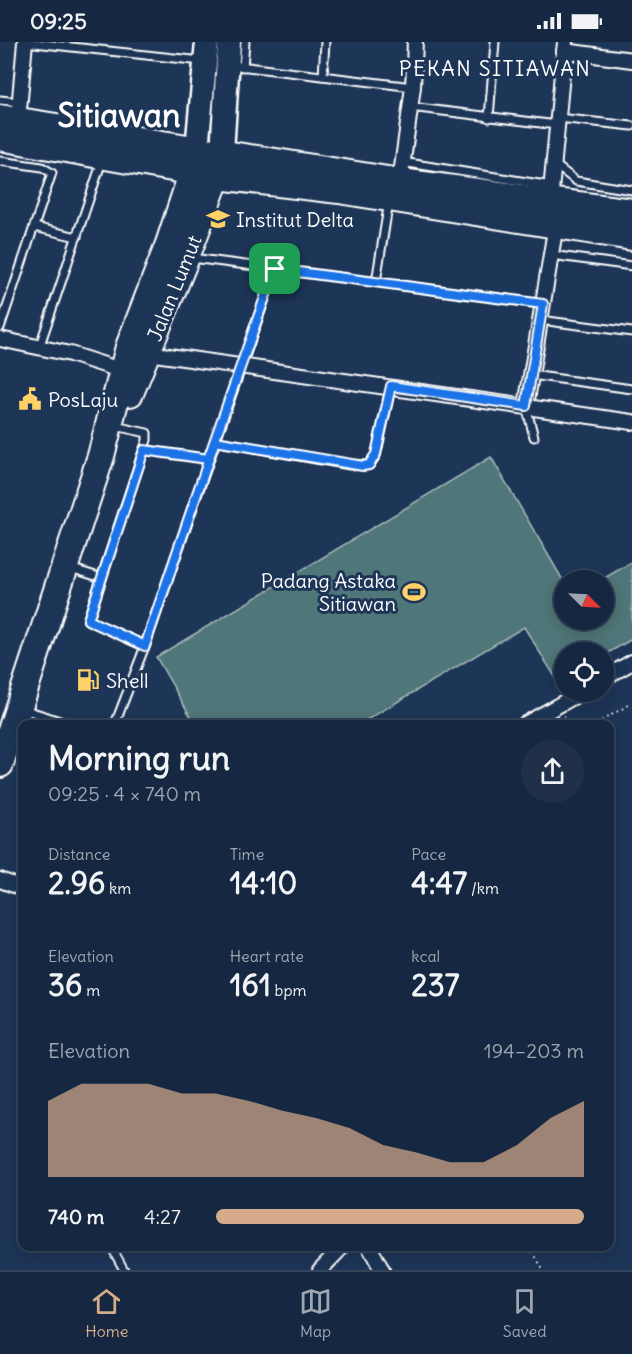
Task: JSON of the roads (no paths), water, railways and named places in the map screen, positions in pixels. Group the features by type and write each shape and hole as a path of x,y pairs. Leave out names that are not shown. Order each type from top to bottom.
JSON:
{"highway":[{"path":"10,119 104,156 207,162 397,181 553,204 632,212"},
{"path":"10,119 207,162"},
{"name":"Jalan Lumut","path":"101,456 148,353 186,257 207,162"},
{"name":"Jalan Lumut","path":"0,764 101,456 123,371 207,162"},
{"path":"553,204 632,237"}],"main road":[{"name":"Jalan Lumut","path":"206,51 207,162"},
{"name":"Jalan Lumut","path":"207,162 235,51"}],"street":[{"path":"10,119 26,42"},
{"path":"397,181 410,107 416,42"},
{"path":"526,406 551,255 554,164 564,46 632,60"},
{"path":"0,339 123,371"},
{"path":"148,353 632,422"},
{"path":"614,673 632,662"},
{"path":"532,720 564,702"},
{"path":"0,880 18,887"},
{"path":"320,1270 338,1251"},
{"path":"372,1251 381,1270"}],"lane":[{"path":"26,42 112,52 206,51"},
{"path":"112,52 113,42"},
{"path":"323,76 325,42"},
{"path":"489,118 495,42"},
{"path":"235,51 323,76 412,87"},
{"path":"0,100 10,119"},
{"path":"410,107 489,118 632,126"},
{"path":"39,348 104,156"},
{"path":"0,161 42,167 52,173 0,328"},
{"path":"554,164 576,181 632,190"},
{"path":"376,282 397,181"},
{"path":"34,227 76,237"},
{"path":"551,255 632,266"},
{"path":"186,257 543,304"},
{"path":"117,720 145,646 275,269"},
{"path":"540,320 632,332"},
{"path":"531,375 632,389"},
{"path":"215,441 350,465 369,465 376,454 391,386"},
{"path":"526,406 534,437"},
{"path":"115,426 147,433 144,450 88,620 145,646"},
{"path":"144,450 208,459"},
{"path":"64,567 102,578"},
{"path":"18,708 56,720"},
{"path":"114,1251 124,1270"}],"place":[{"name":"Institut Delta","path":"218,219"},
{"name":"PosLaju","path":"30,399"},
{"name":"Padang Astaka Sitiawan","path":"414,592"},
{"name":"Shell","path":"88,680"}],"district":[{"name":"PEKAN SITIAWAN","path":"495,68"},
{"name":"Sitiawan","path":"119,115"}]}
